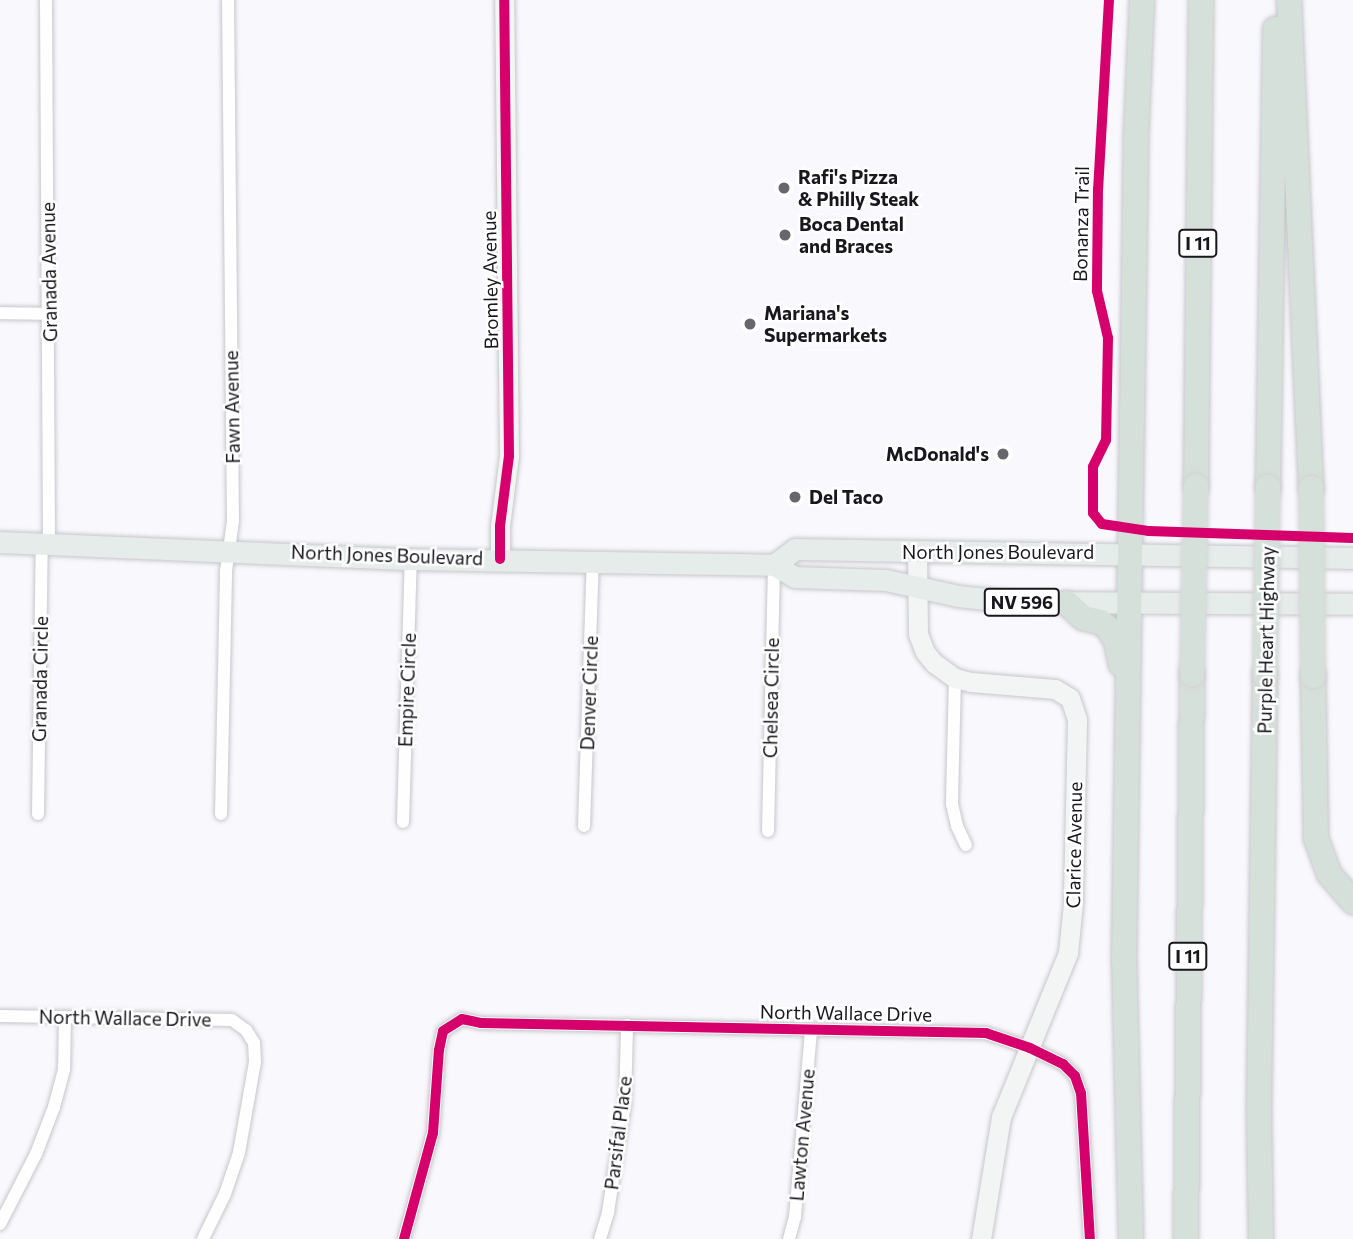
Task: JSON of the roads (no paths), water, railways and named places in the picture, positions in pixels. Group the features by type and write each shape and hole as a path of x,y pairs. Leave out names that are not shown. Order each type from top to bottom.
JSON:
{"highway":[{"path":"1131,1239 1124,990 1136,129 1142,0"},
{"name":"I 11","path":"1186,1239 1201,0"},
{"name":"Purple Heart Highway","path":"1261,1239 1259,1096 1275,0"},
{"path":"1289,0 1311,488 1315,838 1329,874 1353,902"},
{"path":"1067,603 1083,618 1101,622 1108,628 1116,641 1118,659 1128,677"}],"main road":[{"name":"North Jones Boulevard","path":"0,542 229,549 411,559 774,565 795,577 879,580 917,585 971,598 1067,603 1353,604"},
{"name":"North Jones Boulevard","path":"774,565 795,549 1130,552 1353,558"}],"street":[{"name":"Granada Avenue","path":"46,0 50,314 46,543"},
{"name":"Fawn Avenue","path":"221,814 229,549 233,508 228,0"},
{"name":"Bromley Avenue","path":"500,559 500,526 509,456 504,0"},
{"path":"0,313 50,314"},
{"name":"Granada Circle","path":"38,814 46,543"},
{"path":"917,552 916,621 922,646 934,663 955,678 952,804 957,826 966,845"},
{"name":"Empire Circle","path":"403,822 411,559"},
{"name":"Denver Circle","path":"584,826 593,561"},
{"name":"Chelsea Circle","path":"768,831 774,565"},
{"name":"Clarice Avenue","path":"955,678 985,684 1051,687 1070,698 1076,715 1070,938 1065,967 1001,1117 981,1239"},
{"name":"North Wallace Drive","path":"0,1016 232,1020 246,1030 254,1043 255,1062 239,1153 225,1194 203,1239"},
{"path":"0,1224 36,1154 54,1107 64,1070 65,1017"},
{"name":"North Wallace Drive","path":"404,1239 433,1133 439,1049 443,1031 462,1019 481,1023 986,1033 1030,1048 1063,1064 1075,1076 1081,1093 1090,1239"},
{"name":"Parsifal Place","path":"600,1239 608,1212 625,1104 627,1025"},
{"name":"Lawton Avenue","path":"789,1239 795,1217 803,1142 811,1030"}],"place":[{"name":"Rafi's Pizza & Philly Steak","path":"784,188"},
{"name":"Boca Dental and Braces","path":"785,235"},
{"name":"Mariana's Supermarkets","path":"750,324"},
{"name":"McDonald's","path":"1003,454"},
{"name":"Del Taco","path":"795,497"}]}
